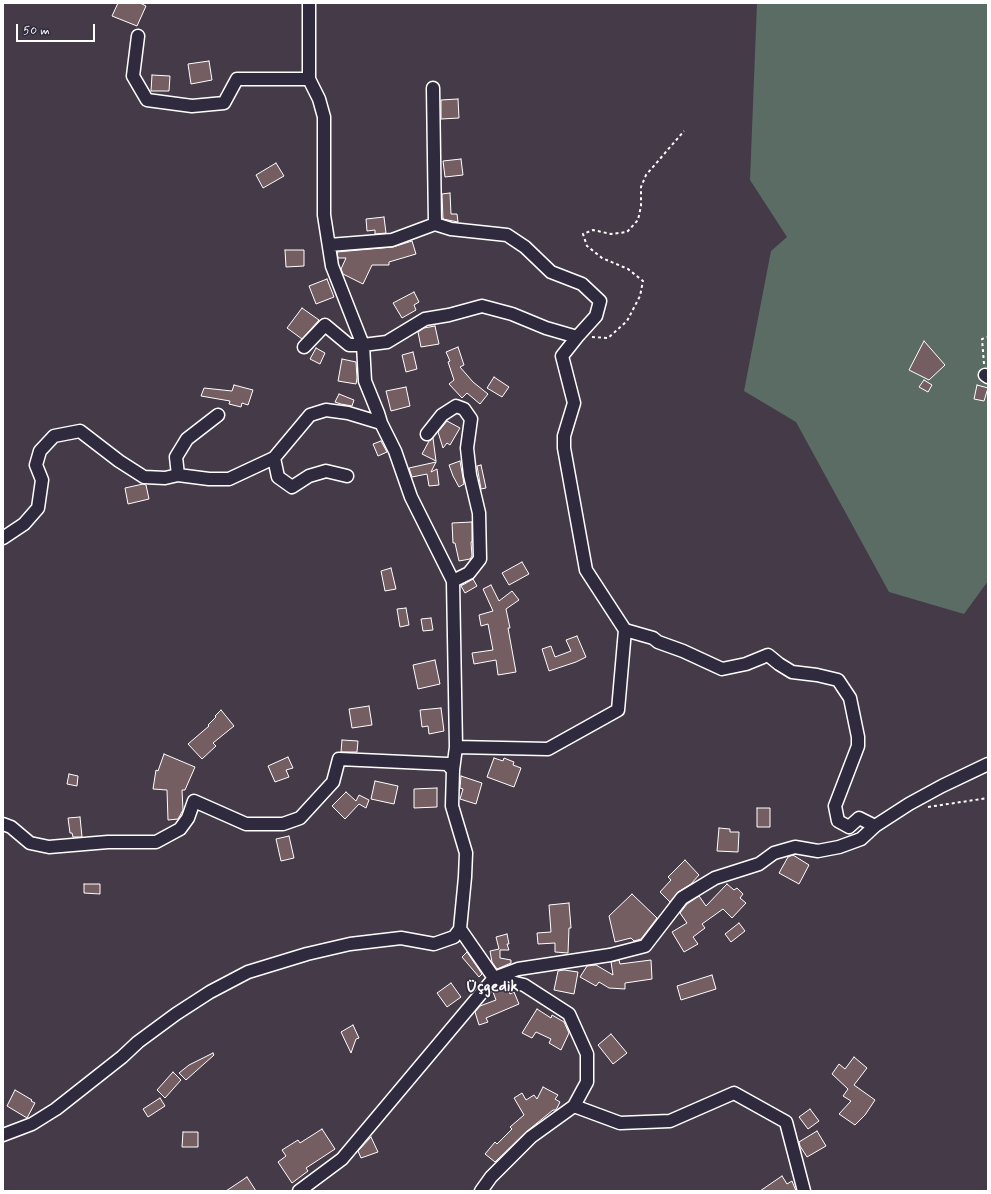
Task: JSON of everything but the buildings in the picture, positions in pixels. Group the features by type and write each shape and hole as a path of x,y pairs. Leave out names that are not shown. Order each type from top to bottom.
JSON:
{"street":[{"path":"3,1135 32,1124 56,1109 122,1057 138,1042 176,1014 210,992 248,972 307,954 350,944 401,938 434,944 454,936 460,928 466,853 452,806 453,770 456,747 453,581 411,497 395,451 381,423 365,381 363,345 332,266 324,215 324,117 319,99 309,79 309,3"},
{"path":"138,36 133,76 147,100 192,106 224,103 237,79 309,79"},
{"path":"433,88 435,224"},
{"path":"329,245 392,240 435,224 451,229 507,235 525,247 551,272 582,284 600,301 596,316 562,356 574,403 564,436 564,448 586,570 625,630 618,710 548,749 456,747"},
{"path":"304,347 325,325 350,345 388,342 425,319 449,315 482,306 512,314 546,328 577,337"},
{"path":"427,434 442,415 456,406 464,409 471,419 467,448 470,475 479,513 480,559 469,573 453,581"},
{"path":"3,538 24,524 38,508 42,480 36,465 40,451 54,436 80,431 119,461 144,477 165,478 178,475 209,479 229,479 274,458 310,415 326,410 348,413 381,423"},
{"path":"178,475 176,457 187,439 218,415"},
{"path":"274,458 278,477 292,486 309,476 326,471 347,476"},
{"path":"625,630 653,638 658,642 683,651 722,670 746,664 768,655 792,672 817,675 838,680 850,698 858,737 858,746 835,806 838,821 849,827 859,818 875,826"},
{"path":"3,824 11,827 30,843 49,847 108,842 156,842 180,829 188,818 194,801 246,824 283,824 300,818 333,782 339,759 447,764 453,770"},
{"path":"299,1191 342,1159 494,978 518,968 610,955 645,946 682,898 715,878 759,864 774,853 794,847 818,851 839,846 861,838 875,826 909,804 988,764"},
{"path":"460,928 494,978 524,984 569,1014 587,1054 587,1082 574,1106 530,1138 491,1177 481,1191"},
{"path":"574,1106 620,1123 670,1121 734,1093 786,1122 804,1191"}],"path":[{"path":"577,337 608,338 627,321 640,296 643,281 628,269 602,258 587,246 583,234 593,230 611,234 627,232 638,220 641,206 641,187 646,175 684,131"},
{"path":"986,376 982,340 988,337"},
{"path":"923,808 988,798"}],"green space":[{"path":"757,3 988,3 988,581 964,614 889,592 796,422 744,391 771,251 787,237 750,180"}],"district":[{"name":"Üçgedik","path":"492,988"}]}
